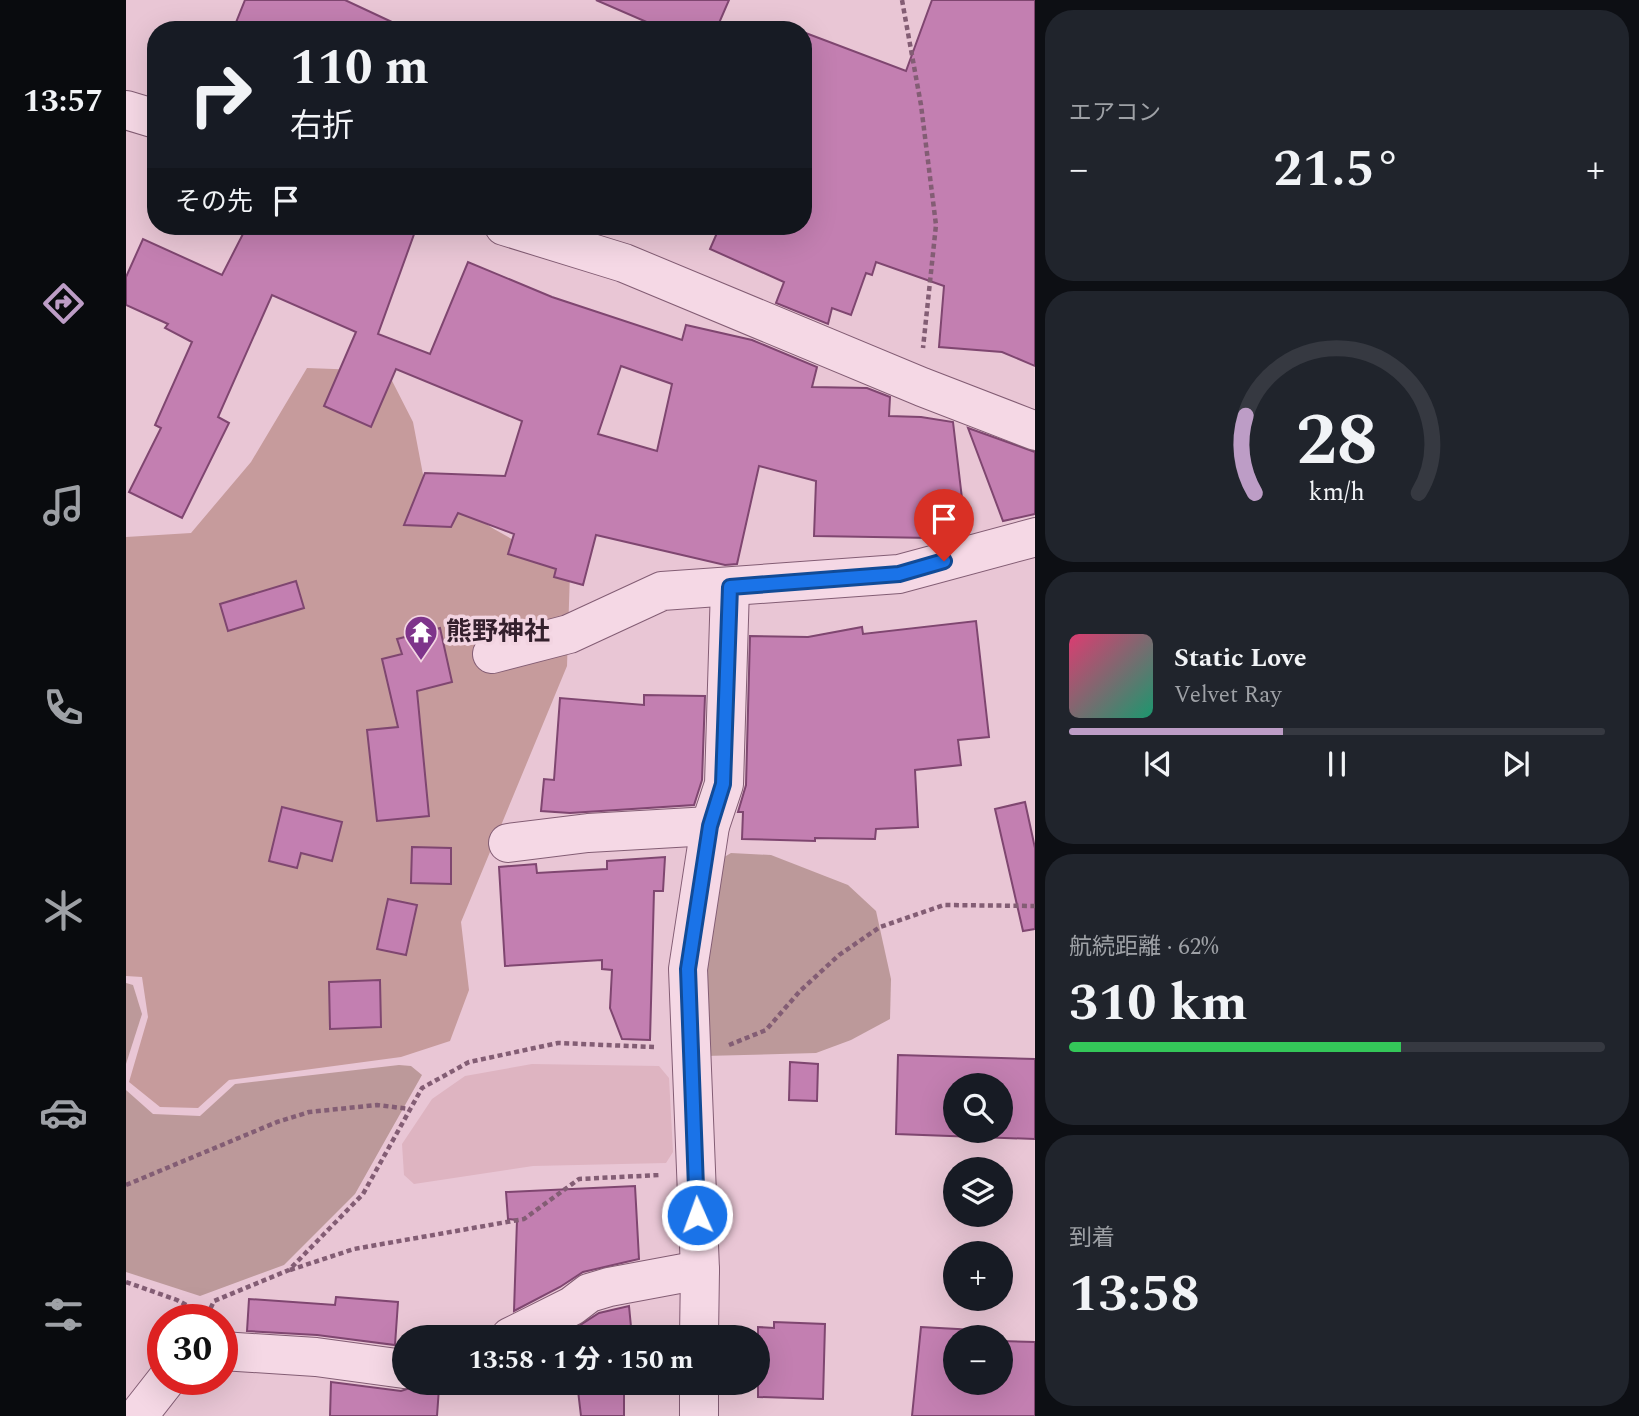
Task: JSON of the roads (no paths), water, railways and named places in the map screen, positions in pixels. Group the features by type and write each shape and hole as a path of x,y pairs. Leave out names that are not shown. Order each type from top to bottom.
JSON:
{"street":[{"path":"126,110 147,116"},
{"path":"533,235 624,263 1035,431"},
{"path":"492,654 569,634 662,591 899,574 1035,537"},
{"path":"699,1325 700,1270 688,969 710,826 723,784 730,587"},
{"path":"508,843 588,833 710,826"},
{"path":"534,1325 572,1306 589,1293 700,1270"},
{"path":"238,1352 316,1357 392,1367"},
{"path":"138,1416 154,1395"},
{"path":"699,1395 699,1416"}],"place":[{"name":"熊野神社","path":"421,662"}]}
